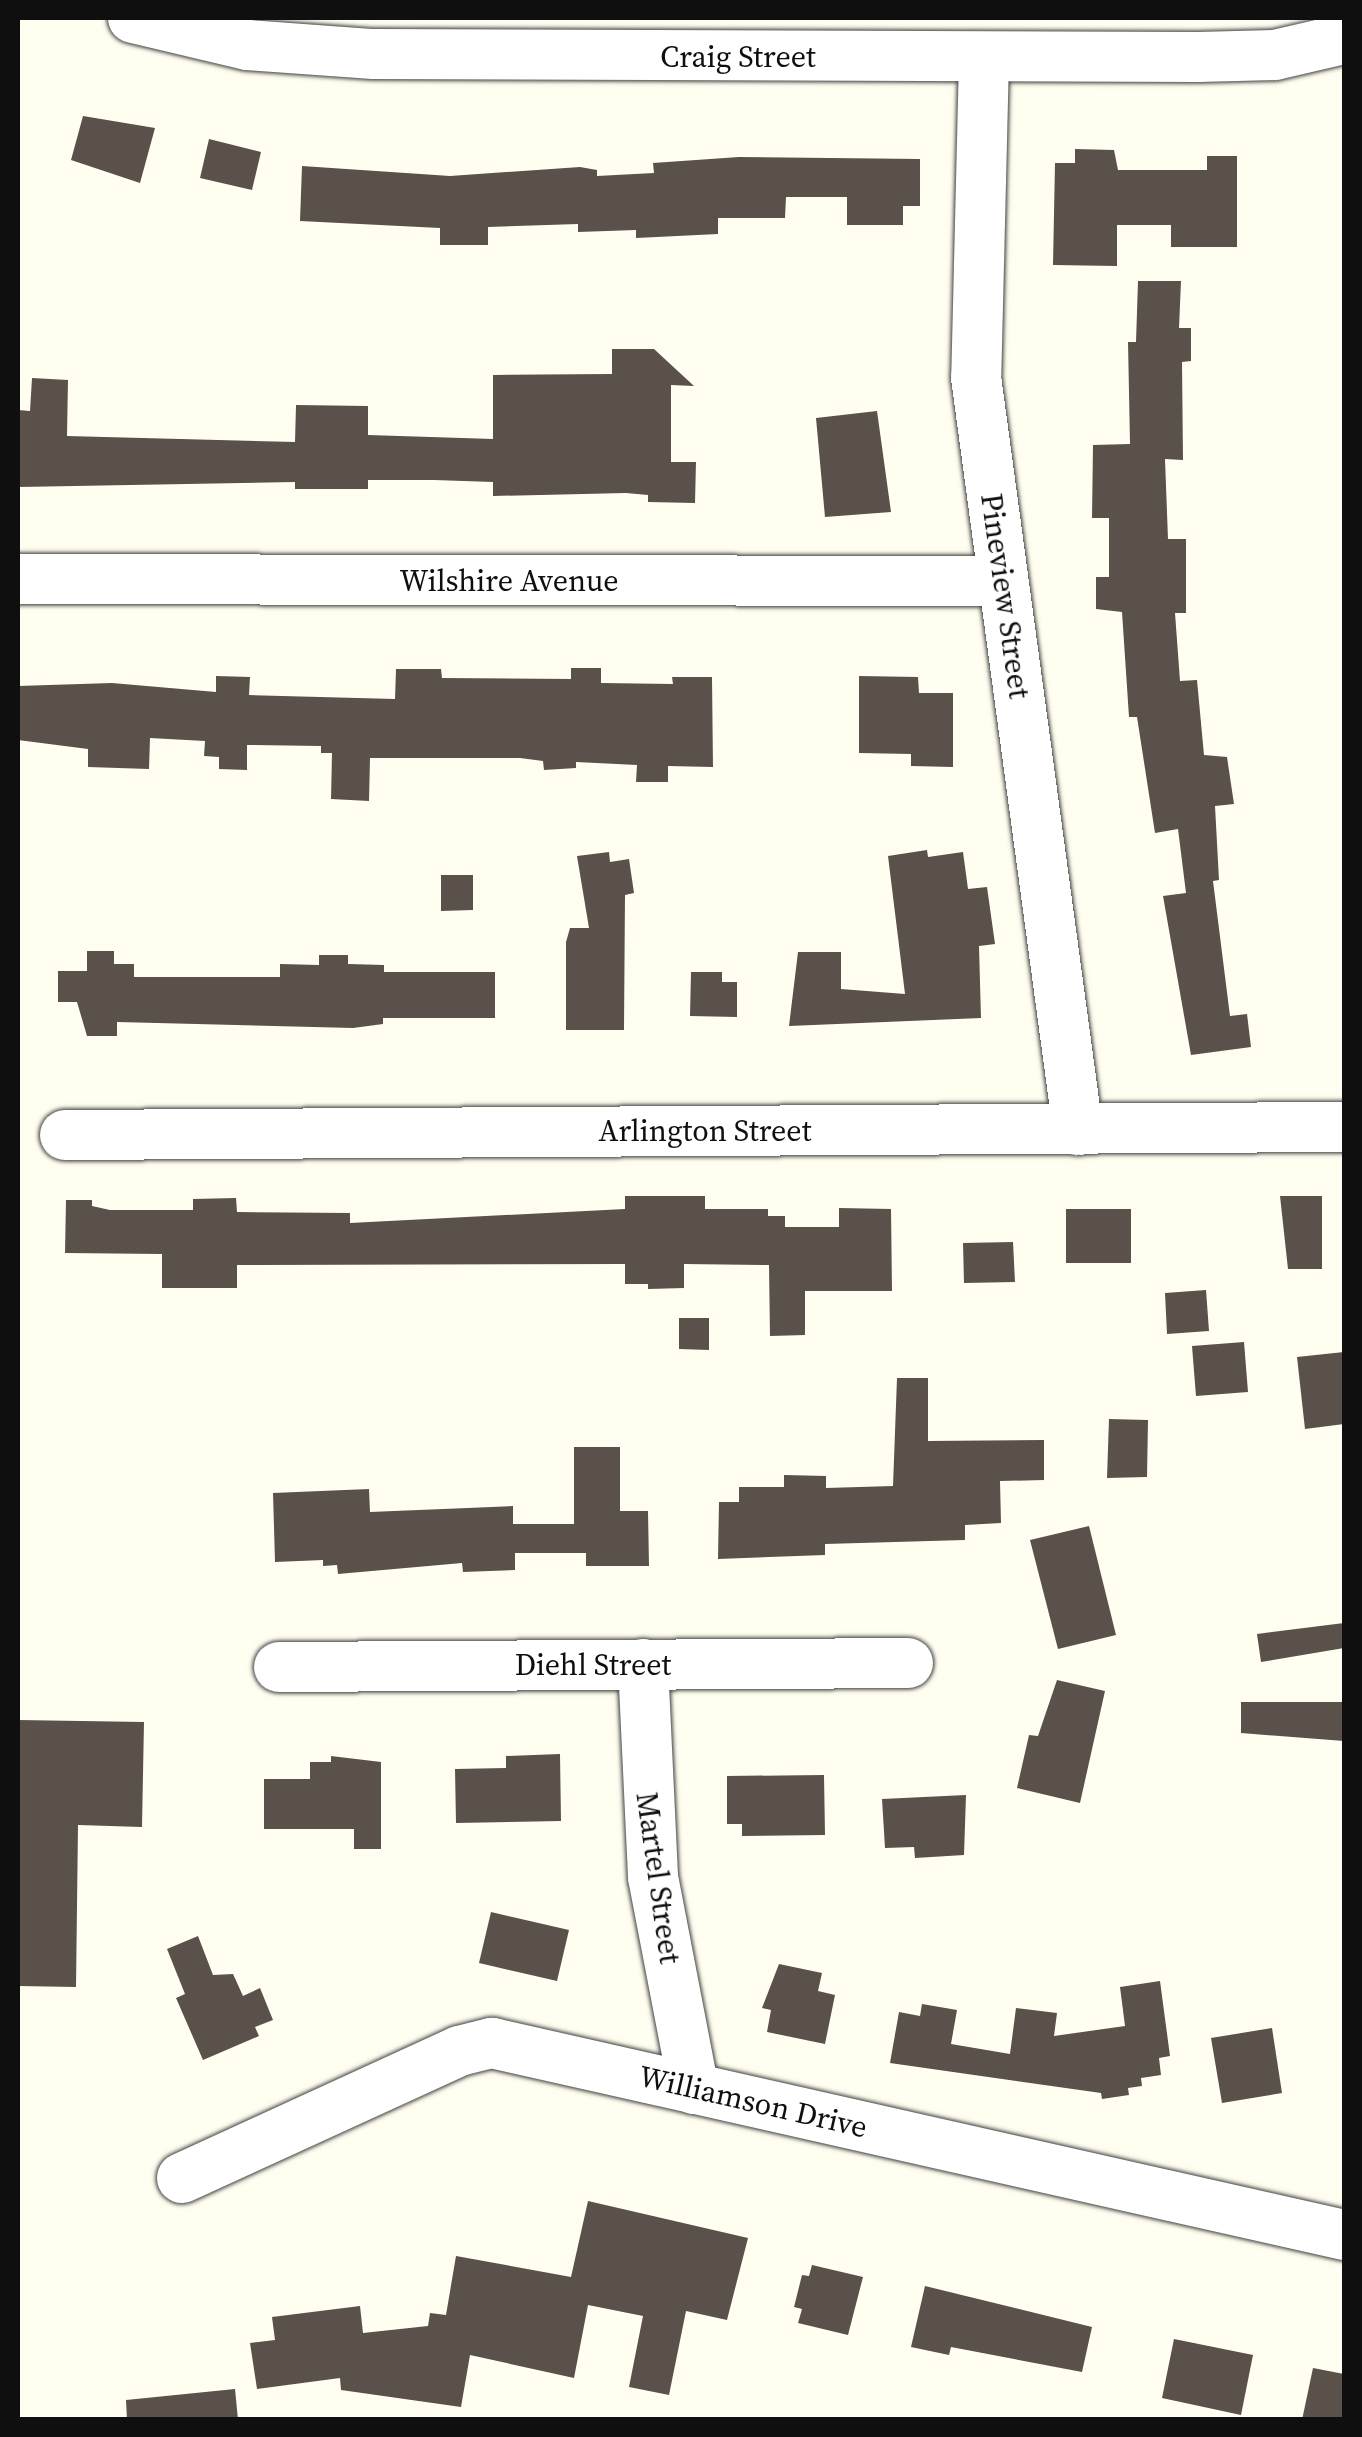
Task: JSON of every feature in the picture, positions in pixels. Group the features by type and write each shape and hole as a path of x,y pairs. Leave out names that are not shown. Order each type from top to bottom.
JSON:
{"street":[{"name":"Craig Street","path":"133,18 197,25 246,45 374,54 842,38 984,59 1275,55 1344,39"},
{"name":"Pineview Street","path":"984,59 976,377 1078,1130"},
{"name":"Wilshire Avenue","path":"18,578 1001,581"},
{"name":"Arlington Street","path":"64,1135 1344,1126"},
{"name":"Diehl Street","path":"279,1666 908,1663"},
{"name":"Martel Street","path":"644,1664 645,1808 694,2089"},
{"name":"Williamson Drive","path":"182,2178 459,2051 492,2043 1344,2235"}],"building":[{"path":"83,116 155,128 140,183 71,160"},
{"path":"209,139 261,152 252,190 200,178"},
{"path":"1075,149 1114,150 1118,170 1207,170 1207,156 1237,156 1237,247 1171,247 1171,225 1117,225 1117,266 1053,265 1055,163 1075,163"},
{"path":"739,157 920,159 920,206 903,206 903,225 847,225 847,197 786,197 785,218 718,218 718,234 636,238 636,230 578,232 578,224 488,227 488,245 440,245 440,228 300,221 302,166 450,176 580,167 597,170 597,176 654,173 653,163"},
{"path":"1138,281 1181,281 1179,328 1191,328 1191,361 1182,362 1183,460 1165,459 1168,539 1186,539 1186,613 1175,613 1180,681 1197,680 1204,755 1227,757 1234,804 1215,806 1219,880 1213,881 1230,1016 1247,1014 1251,1047 1191,1055 1163,896 1186,893 1178,829 1155,833 1137,717 1129,717 1122,612 1096,609 1096,577 1109,577 1109,518 1092,518 1093,445 1130,444 1128,342 1136,342"},
{"path":"612,349 654,349 694,386 671,385 671,462 696,462 695,503 648,502 648,495 626,493 493,496 493,482 434,480 368,480 368,489 295,489 295,482 18,487 18,410 30,411 32,378 68,380 67,436 295,442 296,405 368,406 368,435 493,439 493,375 612,374"},
{"path":"877,411 891,512 825,517 816,418"},
{"path":"571,668 601,668 601,683 673,684 672,677 712,677 713,767 668,766 668,782 636,782 637,765 576,762 576,768 544,770 543,761 520,758 370,758 369,801 331,799 332,753 321,753 321,746 247,745 247,770 219,769 219,757 204,756 205,741 150,738 149,769 88,767 88,749 18,740 18,686 112,683 216,692 216,676 250,677 249,695 395,699 396,669 441,669 442,678 571,679"},
{"path":"859,676 918,677 919,693 953,693 953,767 911,766 911,754 859,753"},
{"path":"927,850 928,857 963,852 968,889 987,887 995,944 979,946 981,1018 789,1026 798,952 841,952 841,989 905,994 888,856"},
{"path":"609,852 610,862 629,859 634,893 625,895 624,1030 566,1030 566,942 570,928 589,928 577,856"},
{"path":"441,875 473,875 473,910 441,911"},
{"path":"87,951 114,951 114,964 134,964 134,977 280,977 280,964 319,965 319,955 348,955 348,964 384,965 384,972 495,972 495,1018 383,1018 383,1024 353,1028 117,1022 117,1036 87,1036 77,1002 58,1002 58,971 87,971"},
{"path":"691,972 722,972 722,982 737,982 737,1017 690,1016"},
{"path":"625,1196 705,1196 705,1209 768,1209 768,1216 785,1216 785,1227 839,1227 839,1208 891,1209 892,1291 805,1291 805,1335 770,1336 769,1265 684,1264 684,1288 648,1289 648,1284 625,1284 625,1264 237,1265 237,1288 162,1288 162,1254 65,1253 66,1200 92,1200 92,1206 110,1210 193,1210 193,1199 236,1198 237,1212 350,1213 350,1223 625,1209"},
{"path":"1280,1196 1322,1196 1322,1269 1288,1269"},
{"path":"1066,1209 1131,1209 1131,1263 1066,1263"},
{"path":"1013,1242 1015,1282 964,1283 963,1243"},
{"path":"1206,1290 1209,1331 1167,1334 1165,1293"},
{"path":"679,1318 709,1318 709,1350 679,1349"},
{"path":"1244,1342 1248,1392 1196,1396 1192,1346"},
{"path":"1344,1352 1344,1424 1305,1429 1297,1357"},
{"path":"897,1378 928,1378 928,1441 1044,1440 1044,1480 1000,1481 1001,1523 965,1525 965,1540 825,1544 825,1555 718,1559 719,1502 739,1502 739,1487 784,1487 784,1475 826,1476 826,1488 893,1486"},
{"path":"1109,1419 1148,1420 1147,1477 1107,1478"},
{"path":"574,1447 620,1447 620,1511 648,1511 649,1566 586,1566 586,1553 515,1553 515,1570 463,1572 462,1563 338,1574 337,1565 323,1566 323,1560 275,1562 273,1493 369,1489 370,1512 513,1506 513,1524 574,1524"},
{"path":"1089,1526 1116,1635 1058,1649 1030,1540"},
{"path":"1344,1623 1344,1648 1261,1662 1257,1634"},
{"path":"1057,1680 1105,1691 1080,1803 1017,1788 1029,1735 1038,1736"},
{"path":"1241,1702 1344,1702 1344,1741 1241,1733"},
{"path":"18,1720 144,1722 142,1827 78,1825 76,1987 18,1986"},
{"path":"560,1754 561,1821 456,1823 455,1769 506,1768 506,1756"},
{"path":"331,1756 381,1762 381,1849 354,1849 354,1829 264,1829 264,1779 310,1779 310,1762 331,1762"},
{"path":"824,1775 825,1835 742,1836 742,1824 727,1824 727,1776"},
{"path":"966,1795 964,1855 915,1858 914,1847 885,1848 882,1799"},
{"path":"491,1912 569,1930 557,1981 479,1963"},
{"path":"198,1936 213,1975 233,1974 243,1996 260,1988 273,2020 255,2027 259,2036 203,2060 176,1998 185,1994 167,1949"},
{"path":"779,1964 822,1973 818,1991 835,1995 825,2044 767,2032 771,2010 762,2008"},
{"path":"1160,1981 1170,2056 1159,2058 1161,2075 1141,2078 1142,2086 1128,2088 1129,2095 1102,2099 1101,2093 890,2063 899,2012 920,2016 922,2004 957,2010 951,2044 1010,2054 1016,2008 1057,2013 1054,2036 1125,2026 1120,1987"},
{"path":"1272,2028 1282,2093 1222,2103 1211,2038"},
{"path":"588,2201 748,2238 727,2320 686,2311 669,2395 629,2387 643,2316 588,2305 574,2378 470,2355 461,2407 341,2390 340,2378 257,2389 250,2343 275,2340 272,2317 360,2306 363,2333 428,2326 430,2313 446,2315 456,2256 571,2277"},
{"path":"812,2265 863,2277 848,2335 798,2323 802,2309 794,2307 802,2275 809,2276"},
{"path":"925,2286 1092,2327 1082,2372 951,2347 949,2355 911,2347"},
{"path":"1174,2339 1253,2355 1241,2415 1162,2398"},
{"path":"1313,2368 1344,2374 1344,2420 1302,2420"},
{"path":"235,2389 238,2420 127,2420 126,2400"}]}
